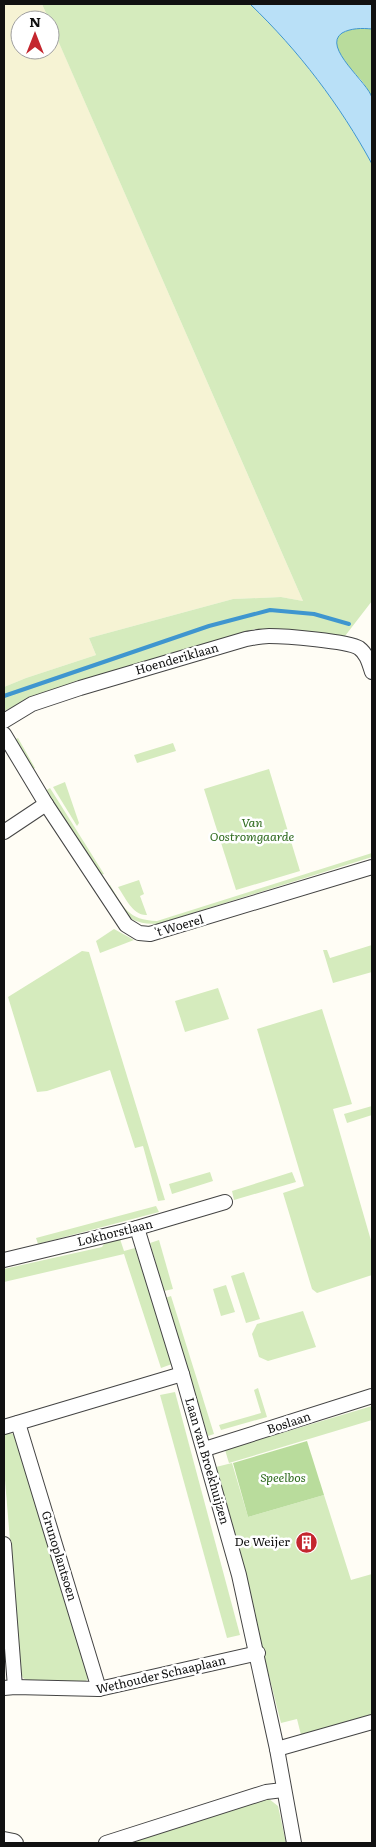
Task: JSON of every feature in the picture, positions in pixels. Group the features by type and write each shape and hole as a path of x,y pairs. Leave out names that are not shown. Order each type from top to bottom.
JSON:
{"street":[{"name":"Hoenderiklaan","path":"4,721 32,704 80,688 246,639 268,636 343,644 358,648 368,658 372,672"},
{"name":"'t Woerel","path":"4,734 46,804 126,925 139,933 150,934 372,867"},
{"path":"4,832 46,804"},
{"name":"Lokhorstlaan","path":"4,1260 136,1228 225,1202"},
{"name":"Laan van Broekhuijzen","path":"136,1228 182,1374 239,1575 278,1749 283,1790 294,1843"},
{"path":"4,1427 182,1374"},
{"name":"Boslaan","path":"204,1449 372,1396"},
{"name":"Grunoplantsoen","path":"18,1423 99,1690"},
{"path":"4,1544 9,1687"},
{"name":"Wethouder Schaaplaan","path":"9,1687 99,1690 258,1653"},
{"path":"278,1749 372,1722"},
{"path":"106,1843 266,1792 283,1790"},
{"path":"4,1839 16,1843"}],"shaded area":[{"path":"4,4 42,4 45,10 10,10 10,60 60,60 60,45 303,601 281,597 233,599 89,638 96,655 4,687"}],"green space":[{"path":"42,4 250,4 302,60 360,142 372,164 372,601 345,636 255,629 27,700 4,711 4,687 96,655 89,638 233,599 281,597 303,601 60,45 60,10 45,10"},
{"path":"360,28 372,29 372,97 341,56 337,45 340,34"},
{"path":"18,738 35,768 31,770 14,740"},
{"path":"173,743 176,751 137,763 134,755"},
{"name":"Van Oostromgaarde","path":"269,769 300,871 236,890 204,789"},
{"path":"65,782 79,823 77,826 53,787"},
{"path":"50,788 104,874 100,875 45,791"},
{"path":"372,853 372,857 158,924 138,922 131,919 121,909 106,887 110,885 123,906 133,915 157,921"},
{"path":"139,880 144,894 140,896 147,915 134,909 118,887"},
{"path":"114,929 134,940 100,953 96,941"},
{"path":"372,945 372,972 333,983 323,950 327,950 330,958"},
{"path":"82,951 89,952 165,1200 158,1201 143,1146 135,1148 110,1070 47,1091 37,1092 8,997"},
{"path":"218,988 229,1019 185,1032 175,1001"},
{"path":"322,1009 352,1104 333,1109 372,1244 372,1275 317,1293 312,1289 283,1193 304,1186 257,1029"},
{"path":"372,1106 372,1115 347,1123 344,1114"},
{"path":"210,1172 213,1181 172,1194 169,1184"},
{"path":"292,1172 296,1182 234,1200 232,1191"},
{"path":"156,1206 159,1212 38,1244 36,1238"},
{"path":"120,1239 124,1251 135,1248 172,1364 161,1368 124,1254 4,1282 4,1269 102,1247 106,1241"},
{"path":"159,1240 173,1289 164,1291 150,1243"},
{"path":"244,1272 260,1319 246,1323 231,1276"},
{"path":"226,1285 235,1312 221,1316 213,1289"},
{"path":"171,1296 214,1434 208,1436 165,1298"},
{"path":"303,1311 316,1347 268,1361 259,1357 252,1334 257,1324"},
{"path":"258,1388 267,1417 221,1430 219,1425 261,1413 254,1390"},
{"path":"175,1392 240,1635 227,1638 160,1395"},
{"path":"372,1406 372,1420 229,1463 225,1450"},
{"path":"8,1433 14,1434 18,1442 90,1677 81,1685 29,1681 23,1678 21,1673 4,1468 4,1435"},
{"name":"Speelbos","path":"307,1441 324,1495 248,1517 233,1463"},
{"path":"232,1463 248,1517 324,1495 351,1580 372,1574 372,1714 301,1735 297,1719 281,1723 216,1467"},
{"path":"269,1799 278,1806 286,1843 124,1843"}],"water":[{"path":"250,4 372,4 372,29 349,30 342,33 337,39 337,47 341,56 369,91 373,100 372,164 332,100 302,60"}],"waterway":[{"path":"4,696 209,626 270,610 314,614 349,624"}],"place":[{"name":"De Weijer","path":"306,1542"}]}
